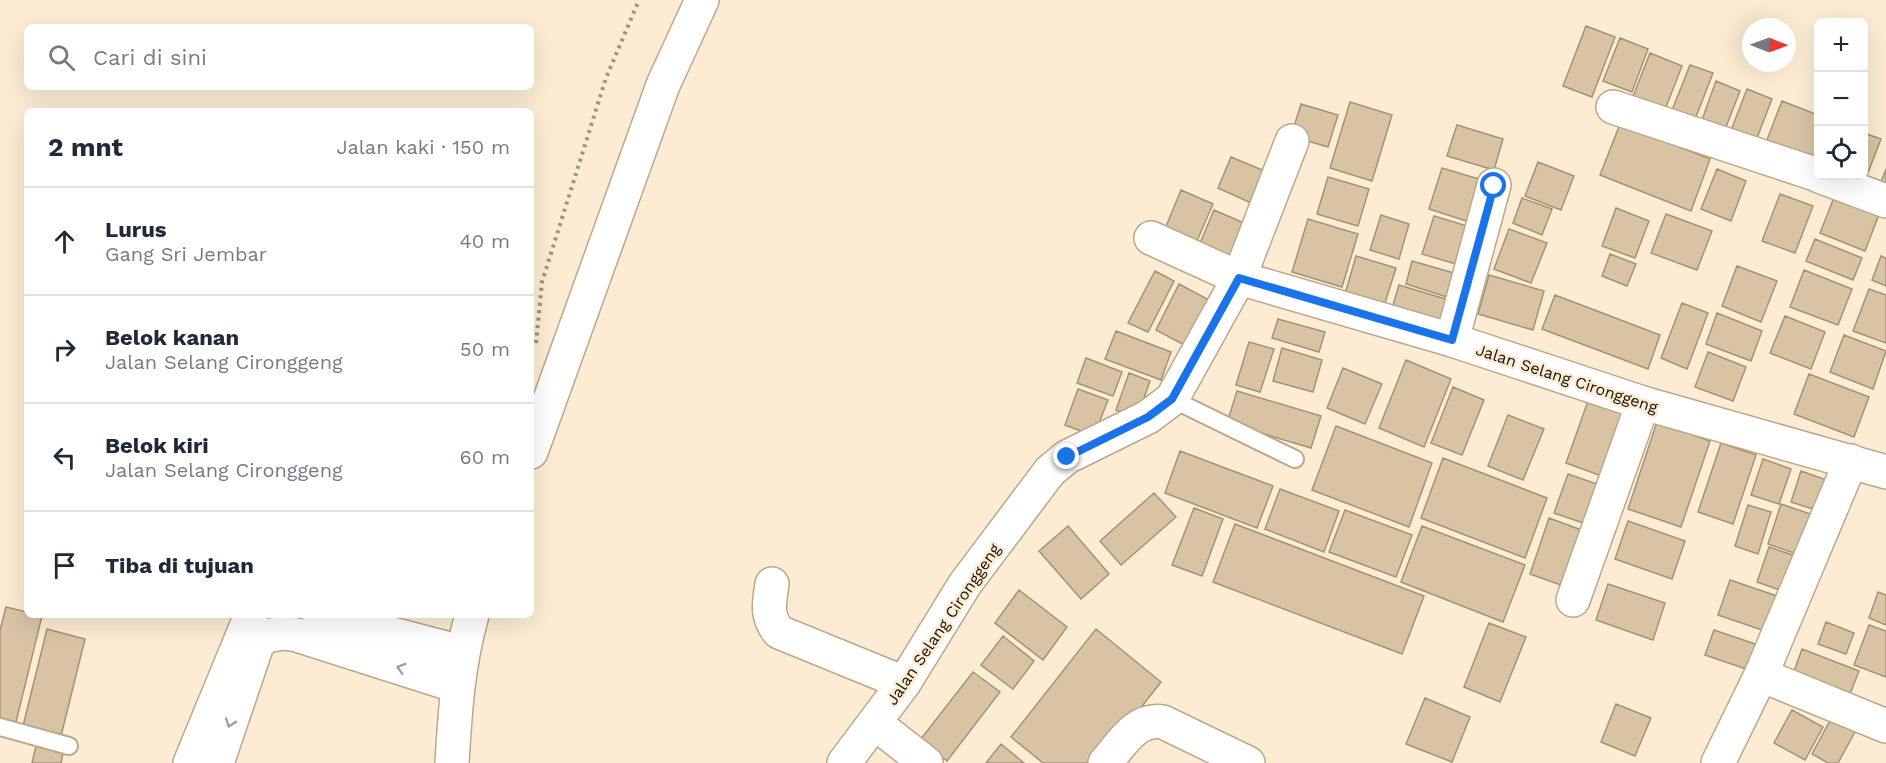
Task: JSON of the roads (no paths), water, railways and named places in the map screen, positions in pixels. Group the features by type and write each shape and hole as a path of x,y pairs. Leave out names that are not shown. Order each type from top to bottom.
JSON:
{"street":[{"path":"534,444 663,85 702,0"},
{"path":"1613,107 1814,173"},
{"path":"1150,238 1239,278 1292,141"},
{"path":"1832,180 1886,201"},
{"path":"1452,340 1494,186"},
{"name":"Jalan Selang Cironggeng","path":"844,763 876,724 904,683 965,584 1050,471 1067,457 1148,417 1172,399 1239,278 1452,340 1643,403 1851,460 1886,472"},
{"path":"1573,600 1643,403"},
{"path":"1718,763 1761,675 1851,460"},
{"path":"772,584 768,609 772,624 779,632 904,683"},
{"path":"331,618 461,652"},
{"path":"452,763 461,652 471,618"},
{"path":"260,622 284,633 297,635 457,686"},
{"path":"190,763 260,622"},
{"path":"217,763 257,645 260,622"},
{"path":"1761,675 1886,726"},
{"path":"1105,763 1140,724 1151,720 1163,722 1248,763"},
{"path":"876,724 926,763"}],"lane":[{"path":"1172,399 1295,459"},
{"path":"0,727 69,746"}]}
